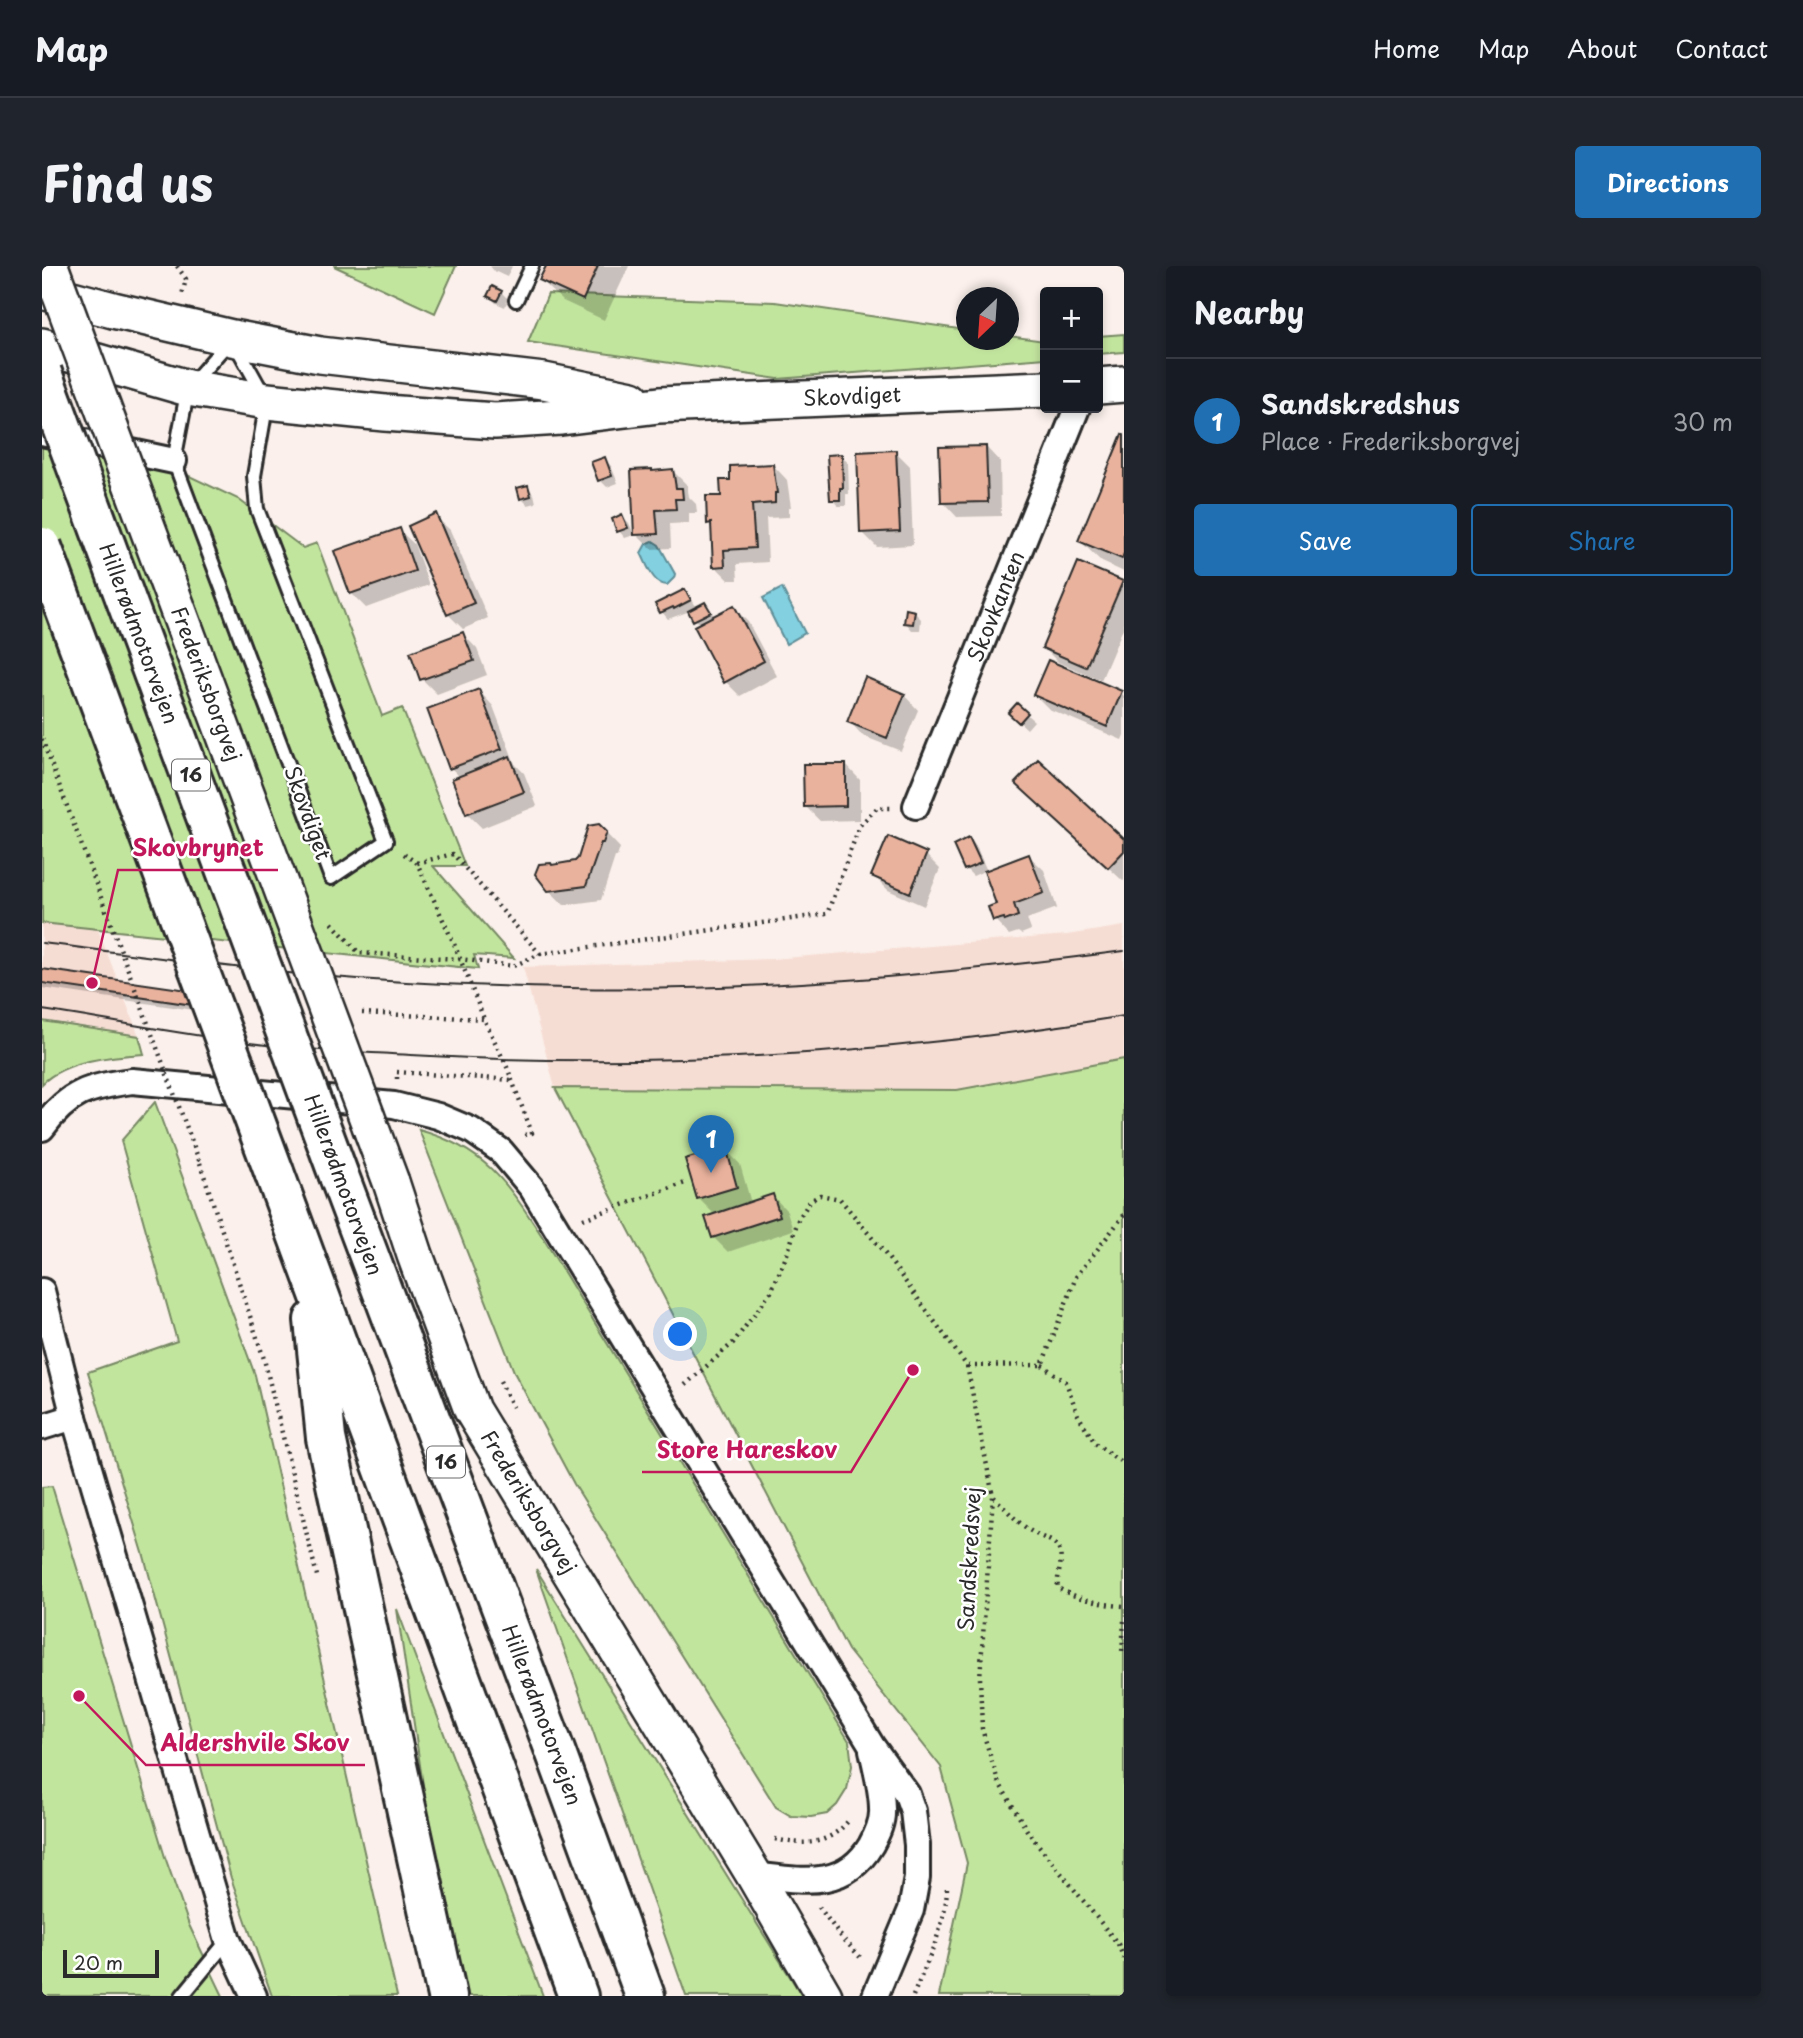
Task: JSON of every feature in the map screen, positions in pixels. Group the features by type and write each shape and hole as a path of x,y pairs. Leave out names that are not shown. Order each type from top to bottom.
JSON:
{"highway":[{"name":"Hillerødmotorvejen","path":"42,373 645,1996"},
{"path":"42,547 578,1996"},
{"path":"307,1259 327,1438 447,1996"}],"street":[{"name":"Frederiksborgvej","path":"50,266 391,1182 472,1410 754,1875 824,1996"},
{"name":"Skovdiget","path":"42,291 232,338 320,355 544,381 659,405"},
{"path":"42,346 188,388 267,401"},
{"path":"1103,386 1124,384"},
{"name":"Skovdiget","path":"267,401 495,421 561,417 659,405 1040,388"},
{"name":"Skovkanten","path":"916,806 1075,413"},
{"path":"42,433 174,461"},
{"path":"42,1128 57,1109 76,1095 100,1086 132,1081 394,1105 438,1116 471,1130 501,1151 532,1188 872,1746 907,1794 913,1811 917,1844 916,1878 911,1910 878,1986"},
{"path":"42,1291 74,1418 228,1940 254,1996"},
{"path":"42,1427 74,1418"},
{"path":"754,1875 818,1880 836,1876 851,1868 866,1854 878,1833 883,1811 872,1746"}],"lane":[{"path":"516,300 532,266"},
{"path":"174,461 188,388 232,338 267,401"},
{"name":"Skovdiget","path":"174,461 331,878 386,841 257,509 254,476 267,401"},
{"path":"182,1996 228,1940"}],"path":[{"path":"42,739 200,1163 264,1359 320,1589"},
{"path":"326,916 359,953 459,959 513,966 540,954 827,914 860,825 877,808 916,806"},
{"path":"532,1133 512,1080 417,863 453,854 540,954"},
{"path":"394,1105 397,1072 512,1080"},
{"path":"601,1212 688,1182"},
{"name":"Sandskredsvej","path":"660,1398 690,1382 733,1343 771,1292 798,1220 810,1201 820,1195 839,1199 848,1207 967,1366 993,1496 980,1678 982,1729 998,1781 1028,1832 1118,1944 1124,1959"},
{"path":"1042,1365 1076,1277 1124,1215"},
{"path":"967,1366 1042,1365 1066,1382 1078,1415 1095,1443 1124,1464"},
{"path":"500,1381 517,1415"},
{"path":"993,1496 1021,1524 1057,1546 1060,1551 1058,1588 1075,1596 1124,1606"},
{"path":"1124,1621 1124,1654"},
{"path":"775,1839 795,1844 815,1842 834,1835 852,1814"},
{"path":"768,1829 815,1902 859,1955 878,1986"}],"shaded area":[{"path":"42,913 94,919 139,1036 42,1021"},
{"path":"1124,926 1124,1059 957,1090 555,1088 523,967 772,959 1067,935"}],"green space":[{"path":"334,266 456,266 435,313"},
{"path":"548,294 775,302 956,329 956,350 1019,350 1019,337 1040,340 1040,358 778,379 528,342"},
{"path":"1124,334 1124,352 1103,354 1103,336"},
{"path":"42,447 164,464 238,499 303,548 317,543 382,716 402,708 465,866 433,866 514,958 474,955 478,969 42,923"},
{"path":"42,1021 139,1036 144,1054 76,1064 63,1069 42,1084"},
{"path":"1124,1059 1124,1996 939,1996 967,1863 941,1767 848,1650 555,1088 957,1090"},
{"path":"155,1102 255,1375 397,1996 272,1996 231,1878 144,1556 88,1372 177,1341 121,1141"},
{"path":"419,1130 461,1146 477,1157 517,1199 849,1741 852,1766 847,1789 837,1805 827,1814 811,1817 791,1816 776,1807 574,1484 515,1374"},
{"path":"52,1486 165,1857 189,1925 223,1996 42,1996 42,1487"},
{"path":"536,1569 802,1996 686,1996"},
{"path":"397,1609 543,1996 460,1996 449,1962"}],"water":[{"path":"653,541 659,545 675,574 667,585 654,578 641,553 646,544"},
{"path":"782,588 805,633 786,644 763,598"}],"building":[{"path":"546,266 598,266 583,300 539,280"},
{"path":"492,286 502,291 497,301 487,296"},
{"path":"1122,434 1124,553 1122,559 1078,541"},
{"path":"986,446 988,502 941,503 939,447"},
{"path":"896,450 900,531 860,533 857,452"},
{"path":"842,454 843,488 840,488 840,500 830,500 827,455"},
{"path":"605,457 612,476 598,481 591,462"},
{"path":"773,464 777,493 775,503 752,505 755,548 724,550 725,566 713,567 711,523 707,524 706,496 721,496 720,480 730,480 730,466"},
{"path":"673,469 676,488 682,488 683,499 675,499 676,509 656,510 658,534 634,535 631,470"},
{"path":"528,485 531,496 520,499 517,488"},
{"path":"436,513 474,603 447,615 408,526"},
{"path":"622,514 628,528 617,532 612,519"},
{"path":"400,528 415,571 350,594 334,551"},
{"path":"1078,562 1123,581 1086,667 1042,648"},
{"path":"685,589 691,600 660,613 655,604"},
{"path":"705,602 711,612 693,621 688,611"},
{"path":"734,605 764,661 724,683 694,626"},
{"path":"906,609 915,611 913,624 904,623"},
{"path":"463,632 474,661 420,680 410,652"},
{"path":"1048,660 1122,691 1107,727 1033,695"},
{"path":"865,677 905,694 887,738 847,722"},
{"path":"479,689 502,749 449,769 427,709"},
{"path":"1017,703 1028,713 1019,723 1008,713"},
{"path":"510,756 524,792 466,814 452,779"},
{"path":"1038,759 1124,839 1124,851 1108,868 1015,783"},
{"path":"803,764 846,764 846,806 804,807"},
{"path":"599,824 607,832 586,886 548,891 535,874 539,864 575,861 588,826"},
{"path":"888,836 927,853 910,893 871,876"},
{"path":"969,837 981,863 964,870 953,845"},
{"path":"1029,854 1044,893 1014,904 1018,916 1005,921 1004,918 993,921 988,907 996,904 984,871"},
{"path":"42,969 223,995 221,1009 42,983"},
{"path":"726,1147 737,1187 697,1199 685,1159"},
{"path":"773,1194 780,1216 712,1238 705,1217"}],"tram line":[{"path":"42,943 344,978 494,986 639,989 847,980 1124,951"},
{"path":"42,1010 296,1048 500,1059 590,1060 679,1059 857,1049 946,1041 1124,1016"}],"place":[{"name":"Skovbrynet","path":"92,983"},
{"name":"Sandskredshus","path":"711,1173"},
{"name":"Store Hareskov","path":"913,1370"},
{"name":"Aldershvile Skov","path":"79,1696"}]}
